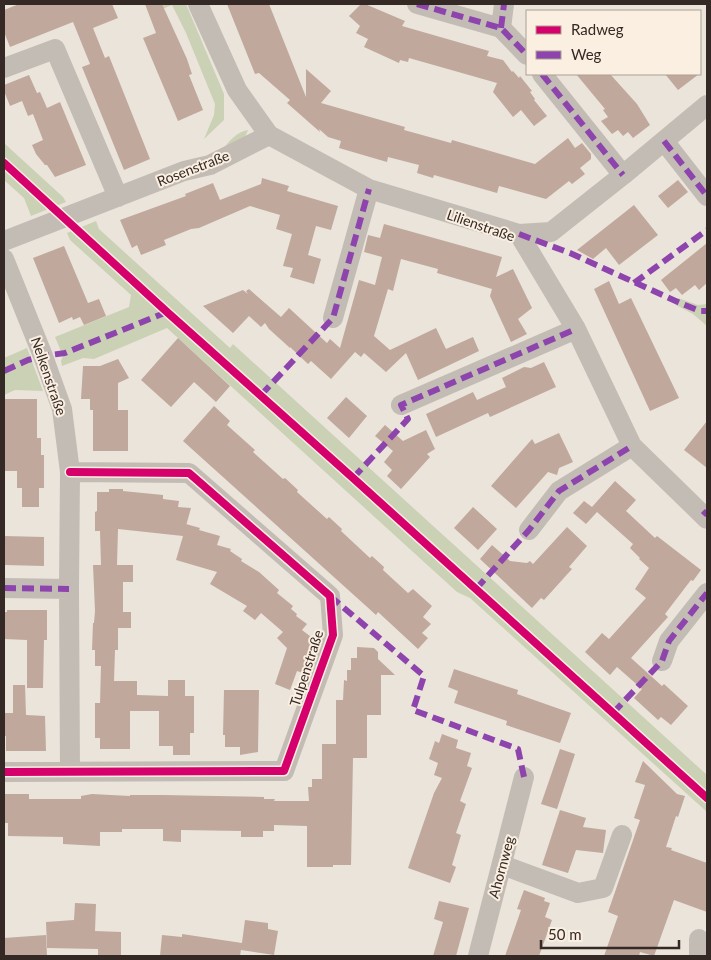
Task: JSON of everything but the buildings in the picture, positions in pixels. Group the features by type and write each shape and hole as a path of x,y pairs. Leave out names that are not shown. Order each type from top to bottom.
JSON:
{"street":[{"path":"198,4 237,90 269,136"},
{"path":"416,4 501,28 526,54"},
{"path":"501,28 504,4"},
{"path":"4,68 55,49 118,197"},
{"path":"543,75 623,175"},
{"path":"519,234 551,232 707,105"},
{"name":"Lilienstraße","path":"269,136 369,189 519,234 576,329 632,446 706,515"},
{"name":"Rosenstraße","path":"4,241 184,171 210,165 269,136"},
{"path":"664,141 707,196"},
{"path":"333,318 369,189"},
{"name":"Nelkenstraße","path":"4,259 62,409 70,472 70,771"},
{"path":"401,405 576,329"},
{"path":"529,530 558,491 632,446"},
{"name":"Tulpenstraße","path":"4,772 284,772 333,635 330,596 190,473 70,472"},
{"path":"4,588 69,589"},
{"path":"662,661 669,641 707,593"},
{"name":"Ahornweg","path":"478,956 524,778"},
{"path":"502,865 578,893 603,888 622,835"}],"green space":[{"path":"145,4 186,4 224,94 224,120 204,139 214,115 215,104 186,33 172,5 150,14"},
{"path":"248,130 245,137 223,149 237,135"},
{"path":"4,143 63,197 66,202 31,216 24,198 4,180"},
{"path":"96,221 99,229 230,348 233,344 707,775 707,812 470,598 457,592 167,328 94,359 83,358 62,366 63,356 55,337 129,307 131,295 70,240 67,233"},
{"path":"678,298 698,305 707,304 707,326 693,314 676,305"},
{"path":"27,348 43,391 15,390 4,395 4,358"}],"marked path":[{"path":"417,4 501,28 526,54"},
{"path":"501,28 504,4"},
{"path":"543,75 623,175"},
{"path":"664,141 707,196"},
{"path":"261,395 333,318 369,189"},
{"path":"634,283 707,230"},
{"path":"519,234 570,253 680,303 700,311 707,311"},
{"path":"4,371 28,360 65,353 167,312"},
{"path":"353,478 408,419 401,405 576,329"},
{"path":"476,589 529,530 559,491 632,446"},
{"path":"703,515 707,511"},
{"path":"4,588 69,589"},
{"path":"613,713 662,661 669,641 707,593"},
{"path":"330,596 424,676 413,710 518,749 524,777"}],"cycle path":[{"path":"4,163 707,798"},
{"path":"4,772 284,771 333,635 330,596 189,473 70,472"}]}
